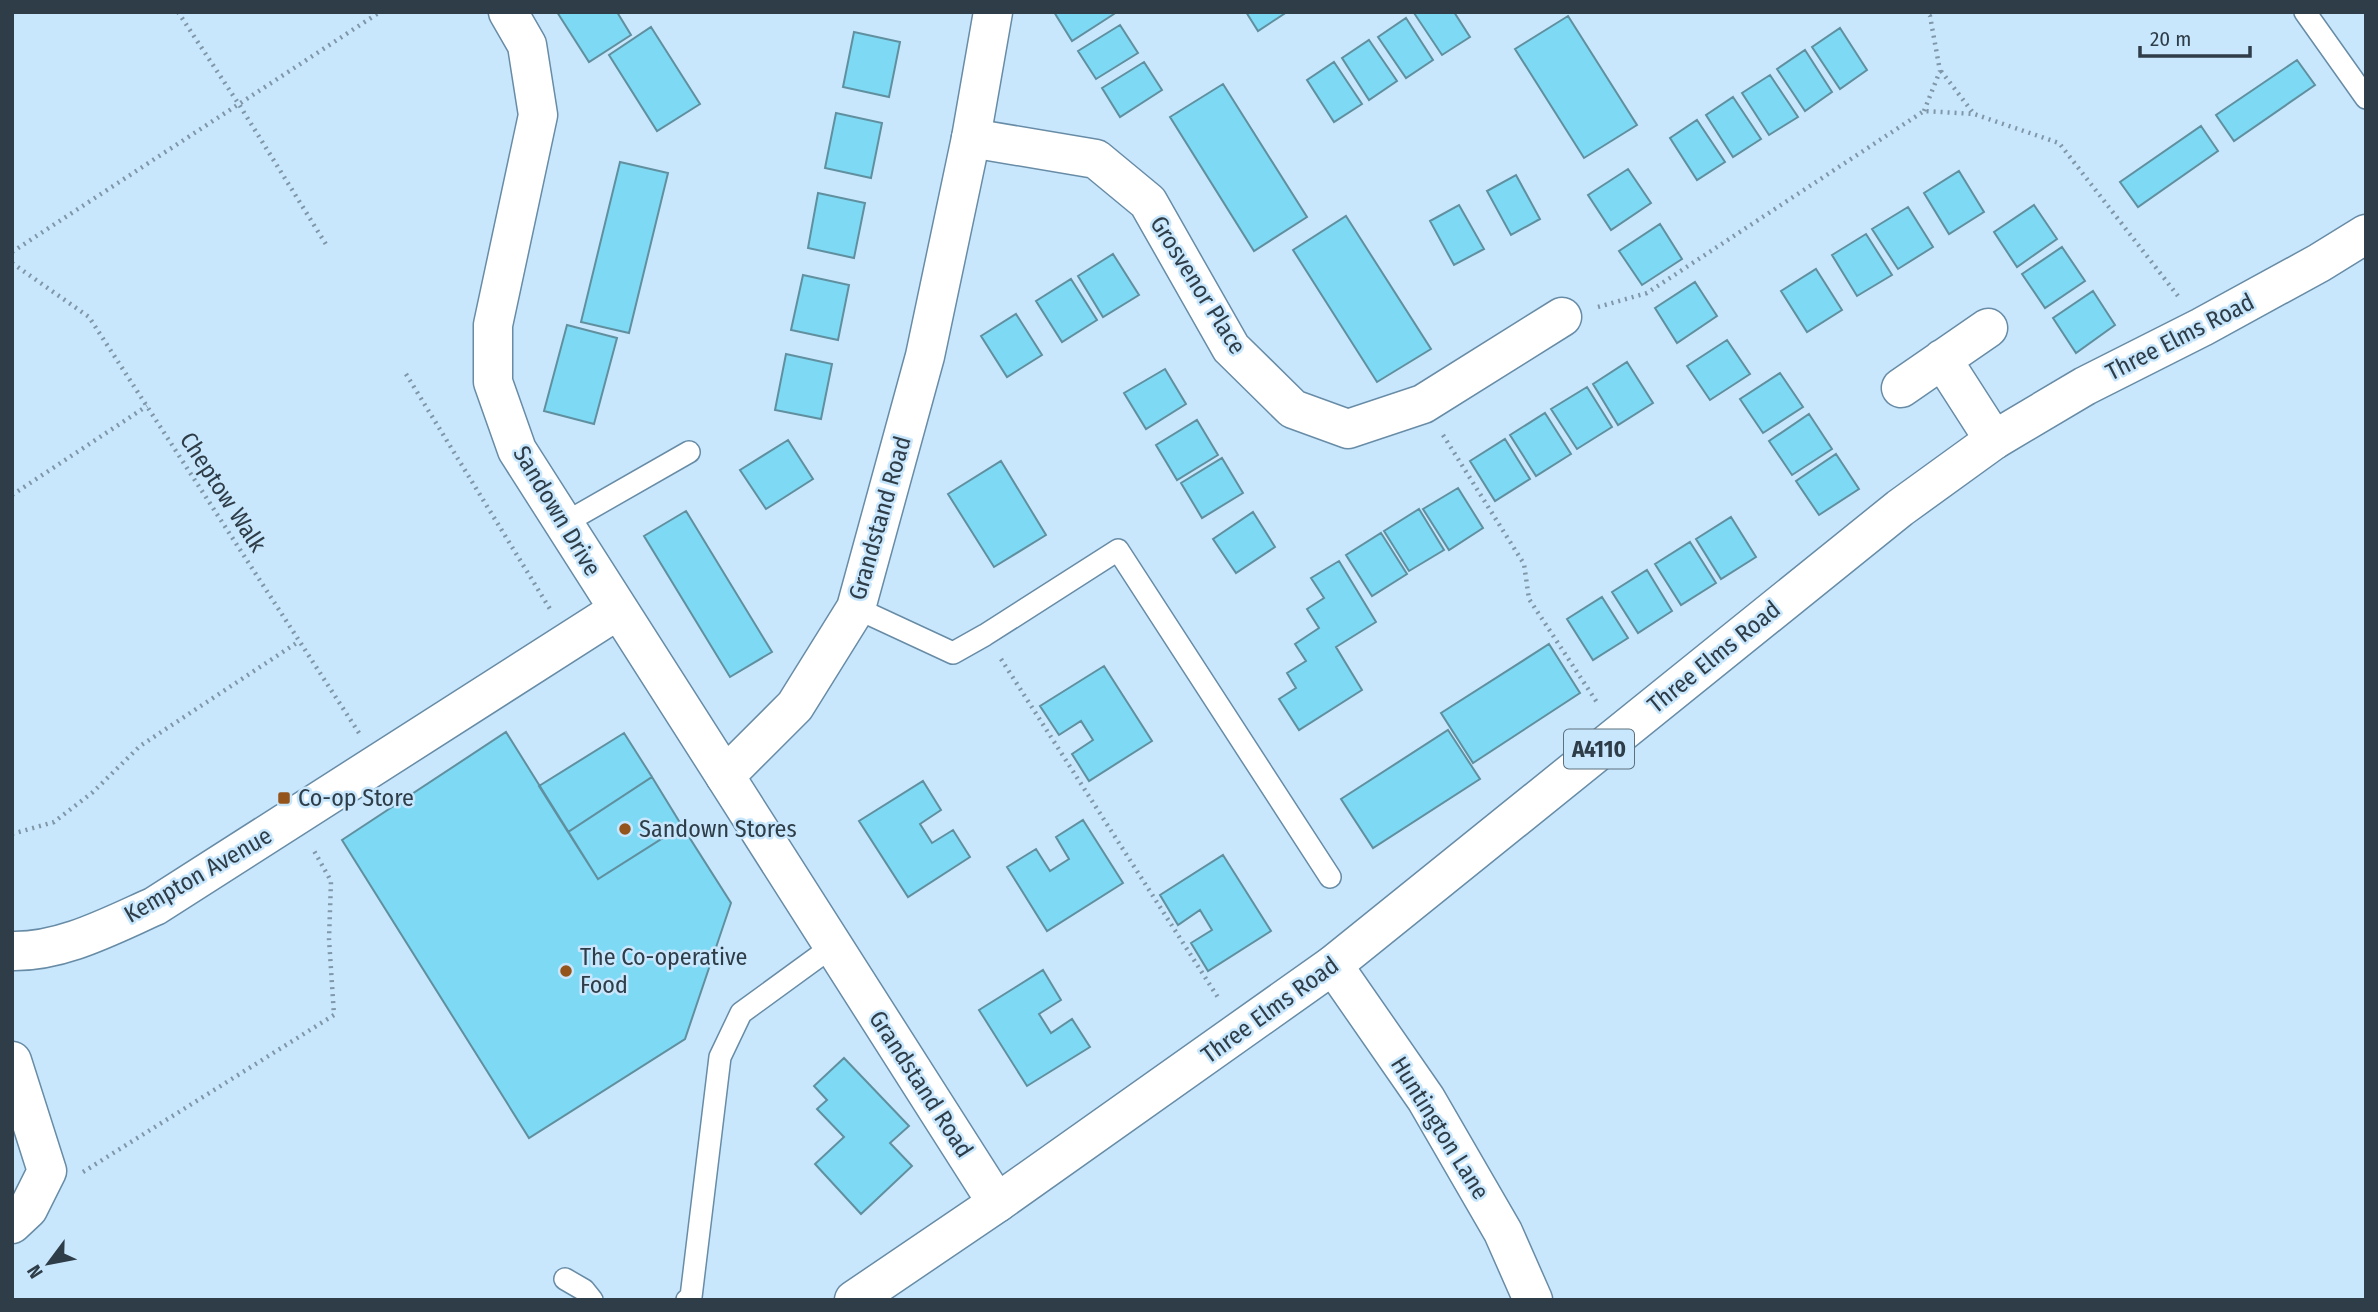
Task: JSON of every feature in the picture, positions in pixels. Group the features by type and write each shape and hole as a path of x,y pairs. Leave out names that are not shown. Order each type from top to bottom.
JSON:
{"street":[{"name":"Sandown Drive","path":"508,12 527,45 538,115 493,325 493,382 517,450 725,776"},
{"name":"Grandstand Road","path":"993,12 971,138 925,356 856,608 795,706 725,776 997,1203"},
{"name":"Grosvenor Place","path":"971,138 1096,159 1148,202 1231,348 1293,409 1348,429 1423,404 1562,317"},
{"name":"Three Elms Road","path":"854,1300 997,1203 1333,965 1900,508 1994,440 2085,386 2202,327 2366,234"},
{"path":"1900,388 1988,328"},
{"path":"1942,359 1994,440"},
{"name":"Kempton Avenue","path":"12,951 25,952 73,941 155,906 618,610"},
{"name":"Huntington Lane","path":"1333,965 1426,1099 1503,1232 1533,1300"},
{"path":"12,1061 47,1171 28,1209 12,1224"}],"lane":[{"path":"2305,12 2365,96"},
{"path":"563,524 689,452"},
{"path":"856,608 953,653 1118,550 1330,877"},
{"path":"687,1300 691,1297 720,1057 741,1013 833,946"},
{"path":"565,1279 584,1290 592,1300"}],"path":[{"path":"178,12 327,246"},
{"path":"12,252 240,106 380,12"},
{"path":"1926,12 1930,16 1940,71 1974,114"},
{"path":"1562,317 1647,293 1924,111 1940,71"},
{"path":"1924,111 1974,114 2059,143 2202,327"},
{"name":"Cheptow Walk","path":"12,263 89,317 378,763"},
{"path":"406,374 570,640"},
{"path":"1423,404 1524,564 1529,599 1618,734"},
{"path":"12,495 147,406"},
{"path":"985,635 1240,1032"},
{"path":"12,834 54,822 93,792 140,746 298,642"},
{"path":"47,1171 65,1183 334,1015 329,939 331,881 295,817"}],"building":[{"path":"557,12 617,12 631,35 589,62"},
{"path":"1054,12 1113,12 1114,14 1072,41"},
{"path":"1246,12 1287,12 1258,31"},
{"path":"1454,12 1470,37 1442,55 1414,13"},
{"path":"1568,16 1637,125 1584,158 1515,49"},
{"path":"1406,18 1433,60 1406,78 1378,37"},
{"path":"1120,25 1138,53 1096,79 1078,51"},
{"path":"651,27 700,104 657,131 609,55"},
{"path":"1840,28 1867,70 1840,89 1812,47"},
{"path":"854,32 900,42 889,97 843,87"},
{"path":"1369,40 1397,81 1369,100 1342,58"},
{"path":"1805,50 1832,92 1805,111 1777,69"},
{"path":"2297,60 2315,85 2234,141 2216,115"},
{"path":"1144,62 1162,90 1120,117 1102,88"},
{"path":"1334,62 1362,104 1334,122 1307,80"},
{"path":"1770,75 1798,117 1769,135 1742,93"},
{"path":"1223,84 1307,217 1254,251 1170,117"},
{"path":"1733,97 1761,139 1733,157 1706,115"},
{"path":"836,113 882,123 871,178 825,168"},
{"path":"1697,120 1725,162 1697,180 1670,138"},
{"path":"2201,126 2218,151 2138,207 2120,182"},
{"path":"620,162 668,173 629,333 581,322"},
{"path":"1628,169 1651,203 1611,230 1588,195"},
{"path":"1959,171 1984,212 1949,234 1924,193"},
{"path":"1516,175 1540,219 1511,235 1487,191"},
{"path":"818,193 865,203 854,258 808,248"},
{"path":"1459,205 1484,249 1454,265 1430,221"},
{"path":"2034,205 2057,239 2017,267 1994,232"},
{"path":"1908,207 1933,247 1898,269 1872,229"},
{"path":"1346,216 1431,349 1377,382 1293,250"},
{"path":"1660,224 1682,259 1642,285 1619,251"},
{"path":"1866,234 1892,275 1857,296 1832,255"},
{"path":"2062,247 2085,281 2045,308 2022,274"},
{"path":"1113,254 1139,295 1103,317 1078,276"},
{"path":"1816,269 1842,310 1807,332 1781,291"},
{"path":"803,275 849,285 838,340 791,330"},
{"path":"1071,279 1097,320 1062,342 1036,301"},
{"path":"1695,282 1717,316 1677,343 1655,308"},
{"path":"2093,291 2115,325 2076,353 2053,318"},
{"path":"1016,314 1042,355 1007,377 981,336"},
{"path":"567,325 617,338 594,424 544,411"},
{"path":"1727,340 1750,374 1710,400 1687,366"},
{"path":"786,354 832,364 821,419 775,410"},
{"path":"1627,362 1653,403 1618,425 1593,384"},
{"path":"1165,369 1186,404 1146,429 1124,393"},
{"path":"1780,373 1803,407 1763,433 1740,399"},
{"path":"1587,387 1612,427 1577,449 1551,409"},
{"path":"1545,413 1571,454 1536,476 1510,435"},
{"path":"1809,414 1832,449 1792,475 1769,441"},
{"path":"1197,420 1218,455 1177,480 1156,445"},
{"path":"1505,439 1530,479 1495,501 1470,461"},
{"path":"788,440 813,479 766,509 740,470"},
{"path":"1836,454 1859,489 1819,515 1796,481"},
{"path":"1222,458 1243,493 1202,518 1181,483"},
{"path":"1001,461 1046,535 994,567 948,494"},
{"path":"1458,488 1483,528 1449,550 1423,509"},
{"path":"1419,509 1444,550 1409,571 1384,531"},
{"path":"686,511 772,652 730,677 644,536"},
{"path":"1253,512 1275,547 1236,573 1213,539"},
{"path":"1731,517 1756,557 1721,579 1696,539"},
{"path":"1381,533 1407,574 1372,596 1346,555"},
{"path":"1690,542 1716,583 1681,605 1655,564"},
{"path":"1339,561 1376,622 1336,647 1362,690 1299,730 1279,699 1296,688 1287,673 1306,661 1295,644 1319,628 1307,609 1324,598 1311,578"},
{"path":"1647,570 1672,611 1638,633 1612,592"},
{"path":"1602,597 1628,638 1593,660 1567,619"},
{"path":"1549,644 1580,693 1473,763 1441,713"},
{"path":"1104,666 1152,741 1089,781 1072,754 1093,740 1081,721 1059,735 1040,706"},
{"path":"1448,730 1480,779 1373,848 1341,799"},
{"name":"The Co-operative Food","path":"506,732 598,879 682,826 731,903 685,1039 529,1138 342,840"},
{"path":"624,733 652,777 568,832 539,786"},
{"name":"Sandown Stores","path":"652,777 682,826 598,879 568,832"},
{"path":"923,781 941,810 920,824 932,843 953,830 970,857 908,897 859,821"},
{"path":"1083,820 1123,883 1047,931 1007,867 1036,849 1050,871 1069,859 1056,837"},
{"path":"1223,855 1271,931 1208,971 1191,943 1212,930 1200,910 1178,925 1160,895"},
{"path":"1043,970 1061,1000 1039,1014 1051,1033 1072,1019 1090,1047 1027,1086 979,1010"},
{"path":"844,1058 909,1126 890,1143 912,1166 861,1214 815,1164 844,1137 817,1109 827,1100 814,1086"}],"place":[{"name":"Co-op Store","path":"284,798"},
{"name":"Sandown Stores","path":"625,829"},
{"name":"The Co-operative Food","path":"566,971"}]}
